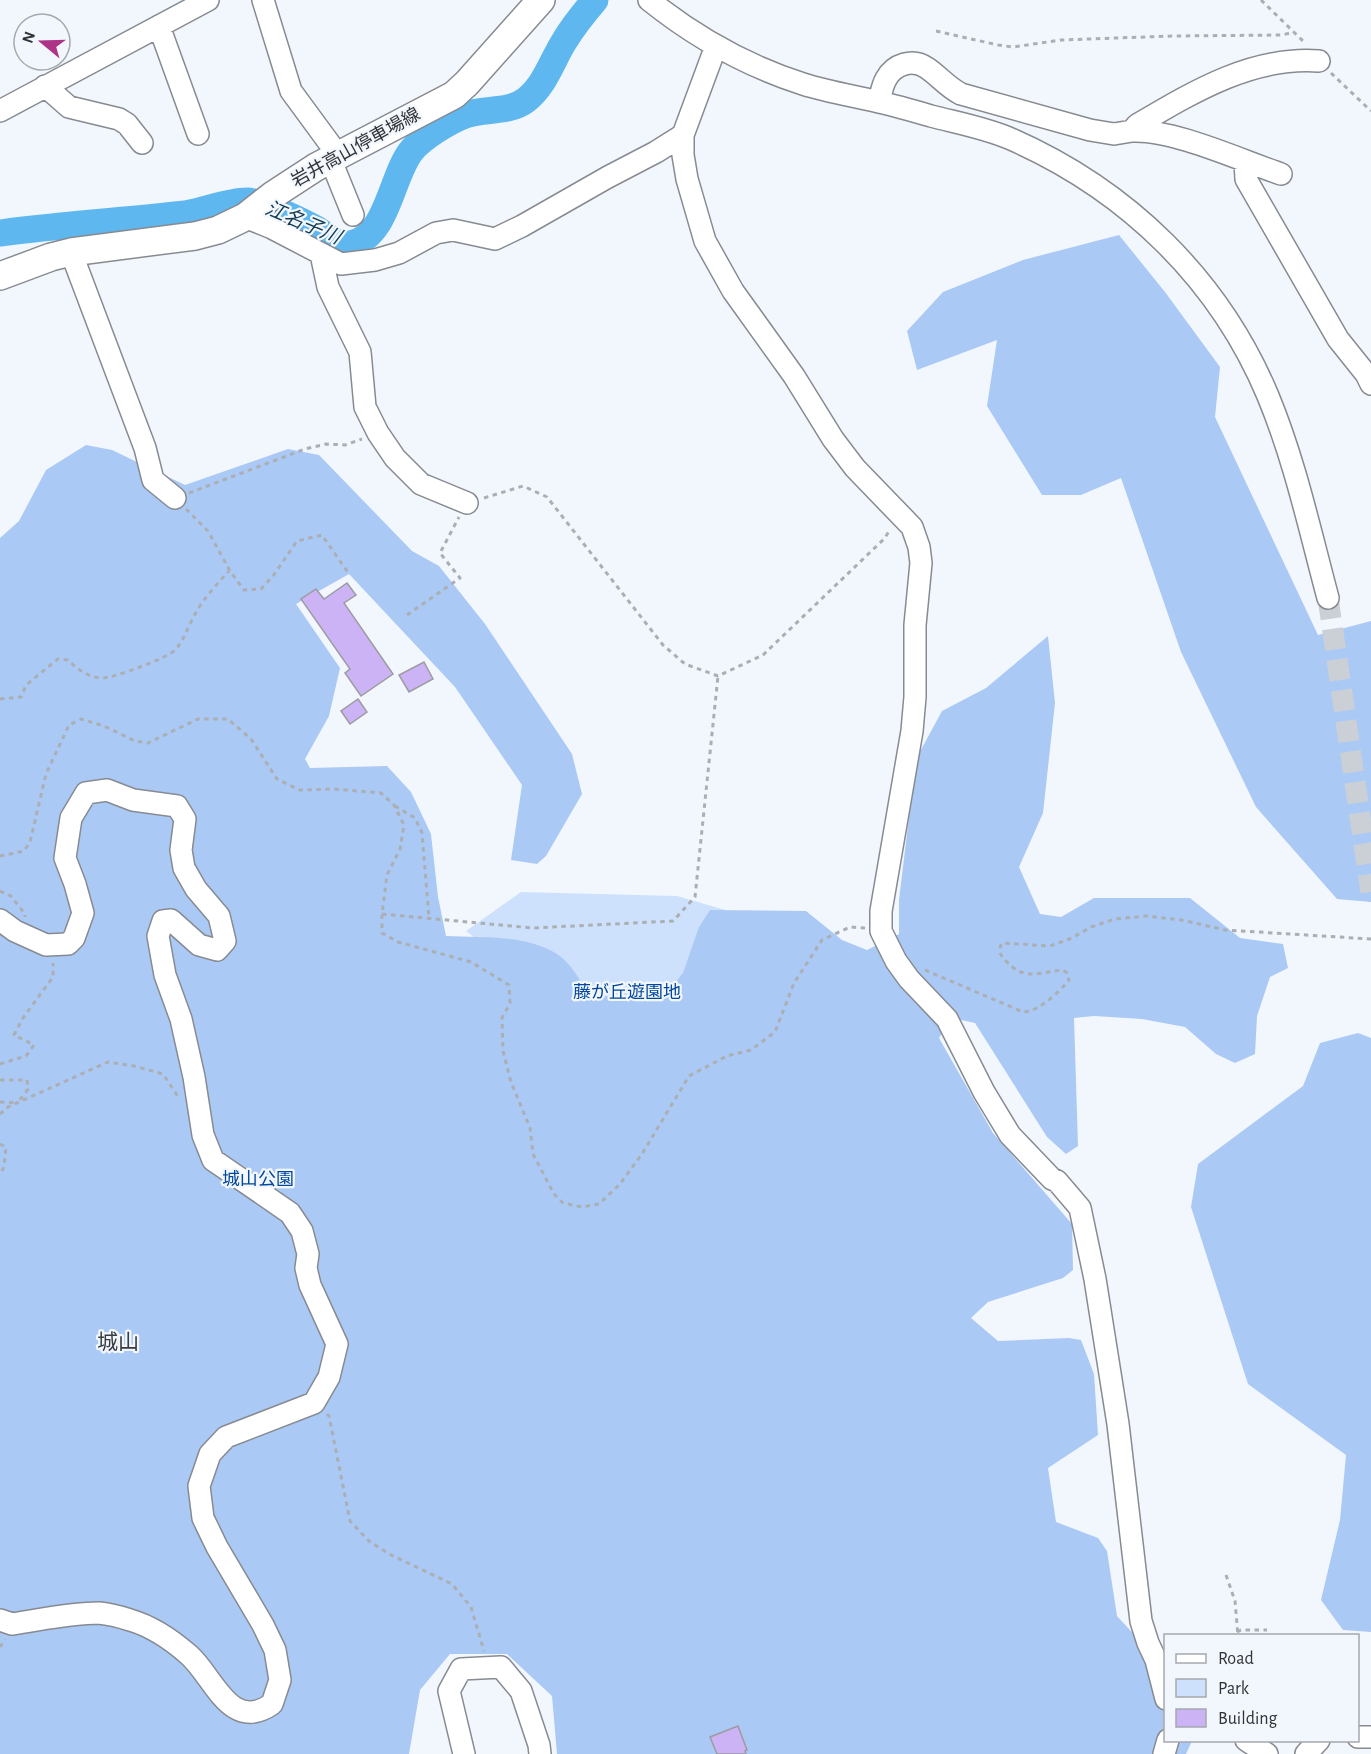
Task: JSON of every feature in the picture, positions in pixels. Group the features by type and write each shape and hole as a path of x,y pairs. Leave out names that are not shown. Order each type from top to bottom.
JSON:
{"main road":[{"name":"岩井高山停車場線","path":"0,276 71,252 204,234 232,225 273,195 332,158 454,95 541,0"}],"street":[{"path":"0,111 159,26 179,7 208,0"},
{"path":"262,0 291,91 332,158 333,168 353,215"},
{"path":"649,0 684,27 759,68 803,84 879,102 1008,138 1047,157 1096,186 1126,208 1186,263 1233,327 1267,394 1286,443 1328,598"},
{"path":"159,26 198,134"},
{"path":"716,46 682,135 682,155 687,179 705,241 733,291 794,376 833,439 855,468 912,526 919,547 921,563 915,625 915,697 912,731 881,910 881,931 896,961 947,1019 984,1092 1010,1135 1052,1179 1057,1181 1080,1208 1095,1279 1118,1425 1141,1621 1164,1694"},
{"path":"1132,131 1137,124 1179,100 1235,74 1282,62 1319,61"},
{"path":"879,102 887,76 902,64 912,63 929,69 951,89 961,94 1090,130 1114,134 1132,131 1154,132 1281,174"},
{"path":"45,86 69,107 119,119 127,124 142,143"},
{"path":"246,216 342,264 375,260 399,253 436,232 453,230 495,239 656,152 682,135"},
{"path":"1245,162 1246,178 1338,339 1366,374 1371,384"},
{"path":"71,252 144,448 153,480 175,498"},
{"path":"321,254 328,287 360,352 365,407 378,433 394,458 421,484 467,503"},
{"path":"0,920 15,931 46,945 68,944 74,938 83,913 65,858 70,818 86,793 107,790 133,800 177,806 185,819 181,850 184,868 196,889 219,916 225,941 217,950 199,945 171,920 163,921 158,936 165,975 181,1019 194,1077 203,1135 213,1160 290,1213 302,1231 308,1254 306,1268 310,1285 338,1344 329,1377 314,1403 226,1437 210,1454 199,1486 203,1518 275,1650 280,1680 272,1704 259,1711 250,1712 231,1707 190,1656 161,1635 132,1621 100,1613 12,1624 0,1620"},
{"path":"464,1754 449,1691 461,1669 501,1667 521,1691 540,1754"},
{"path":"1249,1742 1267,1754"},
{"path":"1306,1754 1317,1742"}],"path":[{"path":"1261,0 1371,111"},
{"path":"936,31 1013,47 1061,40 1282,35 1294,32"},
{"path":"349,574 322,535 297,541 261,589 244,590 230,571 208,531 175,498 304,449 326,444 345,445 378,433"},
{"path":"406,615 460,578 440,553 467,503 523,486 547,497 663,645 685,664 718,676 763,656 885,538 898,514"},
{"path":"0,699 21,697 26,685 58,659 68,660 80,672 103,678 149,665 174,653 185,636 193,616 230,571"},
{"path":"382,914 533,928 673,921 695,897 718,676"},
{"path":"0,856 24,851 30,842 46,774 69,725 81,719 104,726 135,741 148,743 198,719 228,719 251,739 277,778 299,789 381,793 394,805 415,818 422,833 429,918"},
{"path":"394,805 404,825 400,849 387,875 382,933 398,942 471,962 509,985 510,1003 502,1018 503,1051 511,1082 530,1128 532,1154 554,1194 563,1203 582,1207 599,1204 620,1184 642,1154 689,1076 727,1056 751,1050 775,1032 794,983 822,940 850,927 881,931"},
{"path":"921,968 1023,1012 1037,1008 1063,987 1069,980 1067,973 1063,970 1039,975 1023,974 1011,967 1001,956 999,951 1002,943 1050,946 1072,938 1091,927 1115,919 1158,917 1225,930 1371,939"},
{"path":"0,1064 26,1056 34,1045 14,1035 23,1018 53,977 51,944"},
{"path":"0,1114 18,1103 108,1062 163,1074 180,1100"},
{"path":"0,1080 27,1080 28,1089 18,1103"},
{"path":"0,1101 18,1103"},
{"path":"0,1144 6,1148 4,1167 0,1174"},
{"path":"314,1403 329,1416 350,1521 369,1541 388,1554 452,1584 471,1606 484,1651"},
{"path":"1226,1575 1235,1601 1237,1634"},
{"path":"1237,1634 1241,1630 1267,1630"}],"green space":[{"path":"1119,235 1165,292 1220,367 1215,417 1318,635 1371,621 1371,902 1337,899 1256,807 1181,652 1121,478 1081,495 1042,495 987,406 997,340 917,370 907,331 943,292 1023,260"},
{"name":"城山公園","path":"86,445 112,450 185,485 288,449 319,455 412,551 439,566 485,624 572,754 582,794 546,856 537,864 511,860 522,785 455,687 349,574 296,604 340,668 329,716 305,759 310,768 387,766 411,792 431,834 438,897 446,936 503,938 545,948 567,962 588,995 616,997 665,995 683,973 699,927 710,910 806,911 842,940 867,950 899,934 899,900 916,759 942,711 986,688 1048,636 1055,703 1043,813 1019,867 1040,914 1061,917 1094,898 1190,898 1240,938 1283,944 1288,968 1270,977 1257,1016 1255,1054 1235,1063 1216,1054 1185,1027 1142,1019 1094,1016 1074,1018 1078,1146 1066,1154 1047,1137 975,1023 952,1018 939,1038 993,1133 1072,1224 1073,1270 1063,1278 988,1302 971,1318 998,1341 1069,1338 1081,1340 1094,1374 1098,1435 1048,1468 1056,1522 1098,1538 1107,1551 1117,1616 1164,1667 1164,1742 1192,1742 1186,1754 557,1754 552,1696 507,1654 450,1654 420,1690 409,1754 0,1754 0,538 19,521 46,470"},
{"name":"藤が丘遊園地","path":"521,892 677,896 760,920 705,1069 518,971 466,931"},
{"path":"1358,1033 1371,1038 1371,1632 1343,1630 1321,1600 1340,1520 1346,1455 1248,1384 1191,1207 1198,1164 1303,1086 1320,1043"}],"building":[{"path":"347,583 356,595 344,603 393,674 361,696 345,673 350,669 301,599 316,589 324,599"},
{"path":"424,662 433,679 409,692 399,675"},
{"path":"358,699 367,712 350,724 341,711"},
{"path":"738,1726 747,1750 746,1754 717,1754 710,1737"}],"waterway":[{"name":"江名子川","path":"0,233 185,214 247,201 262,204 293,217 337,242 350,244 363,239 381,218 399,174 412,150 437,130 465,115 505,109 526,100 539,87 568,35 595,0"}],"tunnel":[{"path":"1328,598 1371,892"}],"district":[{"name":"城山","path":"118,1342"}]}
